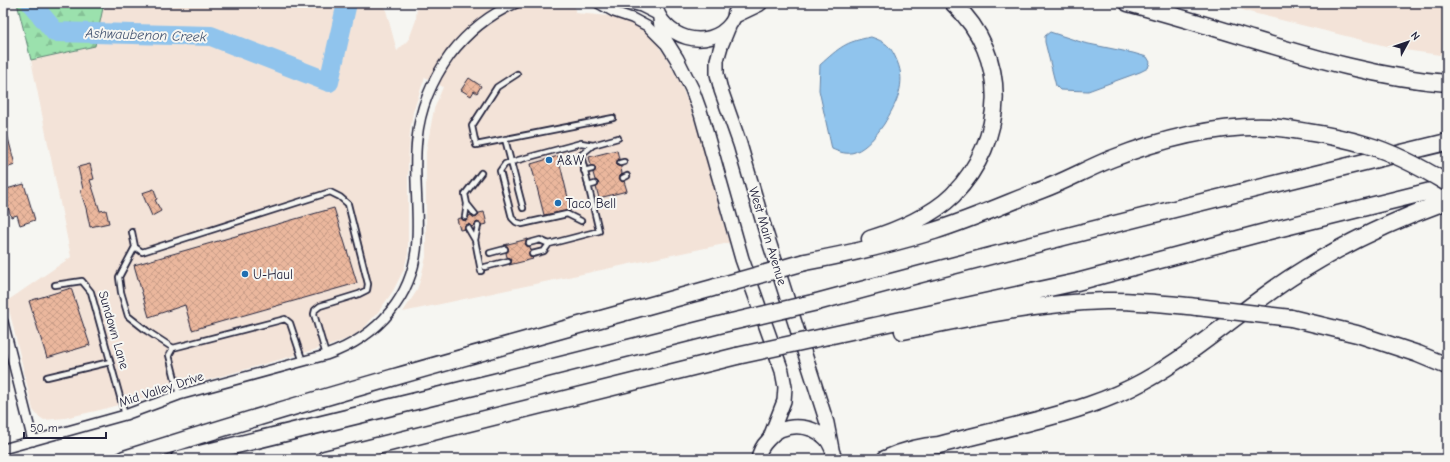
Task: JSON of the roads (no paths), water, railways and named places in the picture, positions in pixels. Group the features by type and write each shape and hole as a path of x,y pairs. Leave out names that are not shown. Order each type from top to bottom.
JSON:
{"highway":[{"path":"735,14 759,3"},
{"path":"124,459 207,432 472,355 805,262 909,224 932,211 952,196 972,173 991,132 995,88 990,62 981,38 965,14 953,3"},
{"path":"1128,3 1327,62 1401,77 1447,83"},
{"path":"805,262 851,254 935,231 1039,192 1110,159 1149,145 1188,134 1233,128 1271,127 1334,137 1368,145 1404,160 1447,183"},
{"path":"179,459 817,302 964,262 1447,142"},
{"path":"325,459 737,356 1077,282 1266,232 1447,187"},
{"path":"885,459 900,452 921,446 939,444 1064,413 1088,406 1116,395 1144,381 1181,359 1289,279 1341,248 1409,215 1447,201"},
{"path":"828,336 879,336 1011,310 1058,304 1107,301 1158,303 1291,318 1357,334 1418,354 1447,366"},
{"path":"909,459 923,454 939,444"}],"main road":[{"path":"655,3 660,17 662,35 692,88 701,114 742,259 782,371 785,387 784,401 770,437 763,446 758,459"},
{"path":"660,17 669,29 681,37 694,40 708,38 720,33 735,14"},
{"name":"West Main Avenue","path":"735,14 721,46 717,60 717,74 827,423 833,454"},
{"path":"770,437 780,430 792,426 804,427 815,431 825,438 833,454"}],"street":[{"name":"Mid Valley Drive","path":"3,449 125,415 179,395 304,362 348,347 371,332 389,314 406,288 414,268 418,238 415,163 417,138 429,91 445,63 465,38 489,18 516,3"},
{"path":"598,3 614,12 632,18 647,26 670,49"},
{"path":"627,3 641,7 660,17"},
{"path":"3,322 33,441"}],"lane":[{"path":"517,74 497,88 472,126 476,145 612,118"},
{"path":"529,243 540,240 549,244 599,231 581,155 593,145 618,138"},
{"path":"505,139 523,208"},
{"path":"581,221 567,214 522,224 516,222 512,218 500,171 505,164 511,162 581,143 593,145"},
{"path":"584,171 592,169"},
{"path":"465,217 467,204 465,194 481,172"},
{"path":"588,186 596,184"},
{"path":"135,247 142,252 330,192 340,197 348,204 368,284 367,290 359,294 320,306 315,310 314,314 326,355"},
{"path":"467,204 475,214"},
{"path":"475,240 478,226"},
{"path":"468,228 475,240 481,271"},
{"path":"132,232 135,247 119,277 121,292 128,316 147,331 173,348"},
{"path":"532,254 544,251 549,244"},
{"path":"490,253 505,249"},
{"path":"485,267 508,261"},
{"name":"Sundown Lane","path":"56,285 82,281 91,292 125,415"},
{"path":"179,395 169,355 173,348 285,319 290,323 304,362"},
{"path":"47,377 110,362"}],"water":[{"path":"1050,32 1084,43 1147,57 1150,62 1148,68 1088,91 1060,90 1056,86 1045,42 1045,36"},
{"path":"871,37 887,45 895,56 900,69 901,78 899,94 884,124 868,144 855,152 840,152 832,149 819,90 820,65 843,46"}],"waterway":[{"name":"Ashwaubenon Creek","path":"31,3 55,32 211,36 329,82 347,3"}],"place":[{"name":"A&W","path":"549,160"},
{"name":"Taco Bell","path":"558,203"},
{"name":"U-Haul","path":"245,274"}]}
